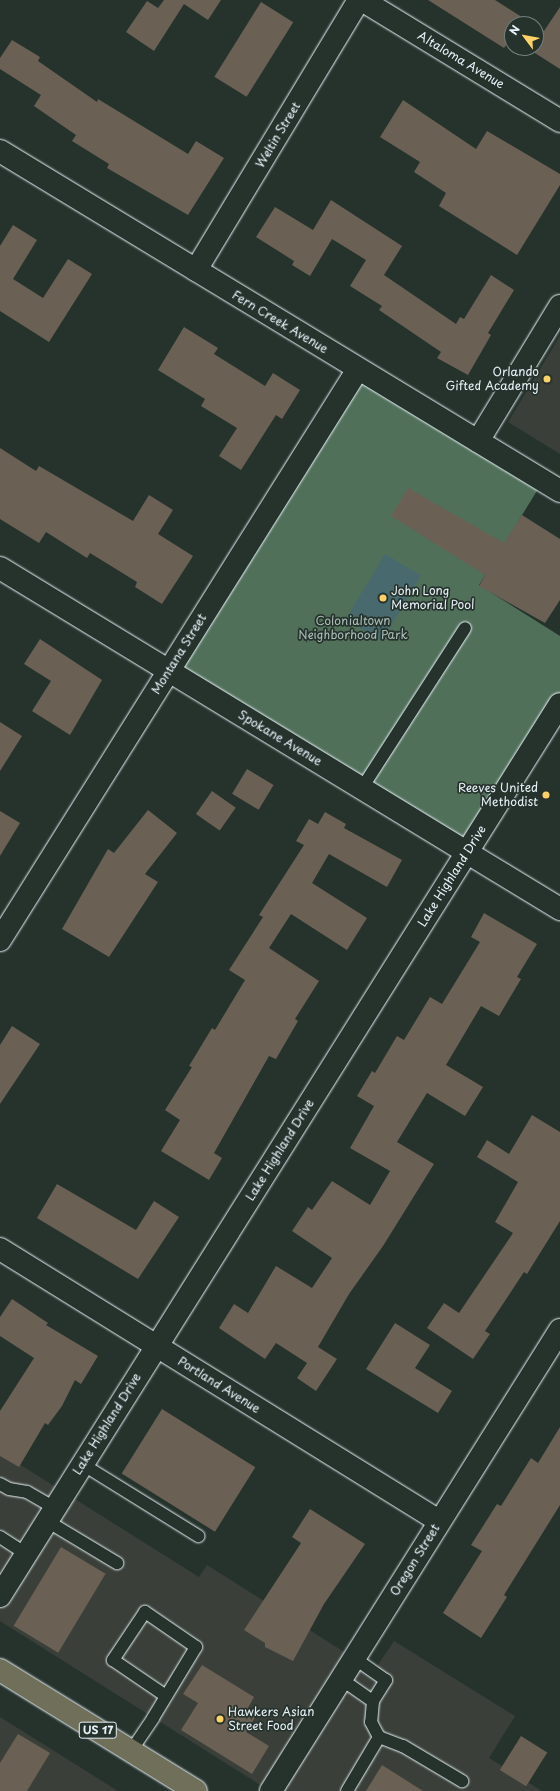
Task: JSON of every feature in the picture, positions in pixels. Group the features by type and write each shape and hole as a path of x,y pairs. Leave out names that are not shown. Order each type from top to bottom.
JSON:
{"main road":[{"name":"US 17","path":"0,1670 196,1791"}],"street":[{"name":"Altaloma Avenue","path":"361,0 560,121"},
{"name":"Weltin Street","path":"196,270 361,0"},
{"name":"Fern Creek Avenue","path":"0,151 560,492"},
{"path":"478,441 560,306"},
{"name":"Montana Street","path":"3,928 168,671 358,369"},
{"name":"Spokane Avenue","path":"0,568 560,909"},
{"name":"Lake Highland Drive","path":"0,1596 560,704"},
{"name":"Portland Avenue","path":"0,1249 439,1521"},
{"name":"Oregon Street","path":"271,1791 560,1330"}],"lane":[{"path":"362,788 466,628"},
{"path":"82,1464 198,1536"},
{"path":"0,1484 9,1489 27,1492 51,1515 117,1563"},
{"path":"0,1537 26,1554"},
{"path":"131,1751 166,1696 196,1647 145,1612 113,1660 166,1696"},
{"path":"354,1658 386,1680 373,1701 371,1722 379,1737 403,1746 462,1781"},
{"path":"341,1679 373,1701"},
{"path":"347,1791 379,1737"}],"shaded area":[{"name":"Orlando Gifted Academy","path":"560,336 560,454 508,422"},
{"path":"0,1452 199,1577 207,1565 374,1671 394,1641 515,1716 489,1758 542,1791 270,1791 0,1621"},
{"path":"0,1717 118,1791 0,1791"}],"green space":[{"name":"Colonialtown Neighborhood Park","path":"358,369 543,481 479,585 560,636 560,704 467,852 168,671"}],"water":[{"name":"John Long Memorial Pool","path":"385,554 421,576 382,641 346,619"}],"building":[{"path":"164,0 221,0 208,20 184,4 154,51 126,32 147,1 158,8"},
{"path":"428,0 495,0 520,16 504,16 504,48"},
{"path":"261,2 293,22 247,97 214,77"},
{"path":"560,7 560,69 540,56 544,56 544,31"},
{"path":"12,40 40,57 38,61 97,102 98,99 188,154 196,141 224,158 188,215 107,168 109,164 72,141 76,135 34,106 41,95 0,69 0,58"},
{"path":"403,100 476,149 487,131 560,174 560,185 517,255 439,206 446,193 414,172 420,162 380,137"},
{"path":"331,200 402,246 384,275 456,324 460,317 464,319 491,275 514,290 488,333 491,335 468,375 437,358 441,352 379,310 382,306 350,286 366,260 332,239 310,276 292,265 294,261 256,237 275,207 313,230"},
{"path":"13,225 37,240 13,279 43,298 68,259 92,274 49,342 0,311 0,246"},
{"path":"184,327 218,348 214,354 265,386 273,373 300,390 282,419 276,415 241,470 219,456 237,428 201,406 205,399 158,370"},
{"path":"0,448 36,471 39,466 133,521 149,495 173,510 158,534 193,556 162,604 135,587 137,582 90,553 87,558 46,532 39,543 0,519"},
{"path":"408,488 504,543 522,515 560,539 560,600 545,623 479,586 485,575 391,516"},
{"path":"40,639 102,680 70,735 32,711 51,681 24,664"},
{"path":"0,722 22,736 0,771"},
{"path":"247,769 274,785 259,810 232,794"},
{"path":"212,791 236,808 220,831 196,814"},
{"path":"148,810 177,833 145,874 158,882 109,957 62,929 108,849 114,853"},
{"path":"0,811 20,823 0,856"},
{"path":"325,812 346,824 344,828 402,860 387,887 329,854 312,883 367,918 347,950 291,914 269,948 319,981 295,1019 298,1021 276,1059 269,1056 214,1153 222,1158 209,1180 161,1151 180,1120 165,1110 192,1067 189,1066 212,1028 215,1030 245,980 229,970 263,917 259,915 304,845 296,841 309,819 318,824"},
{"path":"484,913 537,944 517,977 521,979 499,1016 481,1006 446,1065 483,1087 465,1116 427,1093 397,1142 434,1164 383,1246 349,1294 318,1347 337,1359 316,1391 297,1378 307,1363 276,1343 265,1359 219,1328 234,1304 248,1313 276,1266 312,1288 332,1258 292,1231 308,1207 312,1210 332,1181 370,1205 390,1171 350,1148 374,1106 357,1096 372,1071 375,1073 397,1036 404,1040 430,997 442,1004 480,942 471,937"},
{"path":"12,1026 40,1044 0,1104 0,1045"},
{"path":"532,1115 560,1132 560,1221 527,1274 524,1272 485,1331 490,1334 473,1359 427,1328 444,1303 459,1313 513,1233 495,1222 518,1182 477,1157 487,1140 509,1154"},
{"path":"57,1184 136,1230 154,1201 179,1217 138,1279 37,1218"},
{"path":"12,1299 48,1323 46,1325 98,1356 81,1384 75,1380 62,1406 48,1425 45,1423 19,1467 0,1456 0,1411 34,1358 0,1336 0,1317"},
{"path":"395,1323 430,1345 415,1368 452,1391 438,1413 366,1369"},
{"path":"162,1409 255,1467 215,1532 122,1473"},
{"path":"560,1427 560,1505 504,1595 507,1597 481,1638 443,1613 482,1551 471,1545 497,1504 501,1506 531,1458 538,1463"},
{"path":"310,1509 365,1544 324,1604 293,1661 265,1647 265,1643 244,1630 301,1543 292,1537"},
{"path":"61,1547 106,1574 58,1653 14,1626"},
{"path":"202,1665 254,1697 248,1708 257,1714 246,1732 269,1746 252,1774 181,1730 198,1703 183,1694"},
{"path":"18,1734 50,1753 27,1791 0,1791 0,1763"},
{"path":"521,1736 547,1752 526,1786 500,1770"},
{"path":"382,1765 423,1791 366,1791"}],"place":[{"name":"Orlando Gifted Academy","path":"547,379"},
{"name":"John Long Memorial Pool","path":"383,598"},
{"name":"Reeves United Methodist","path":"546,795"},
{"name":"Hawkers Asian Street Food","path":"220,1719"}]}
